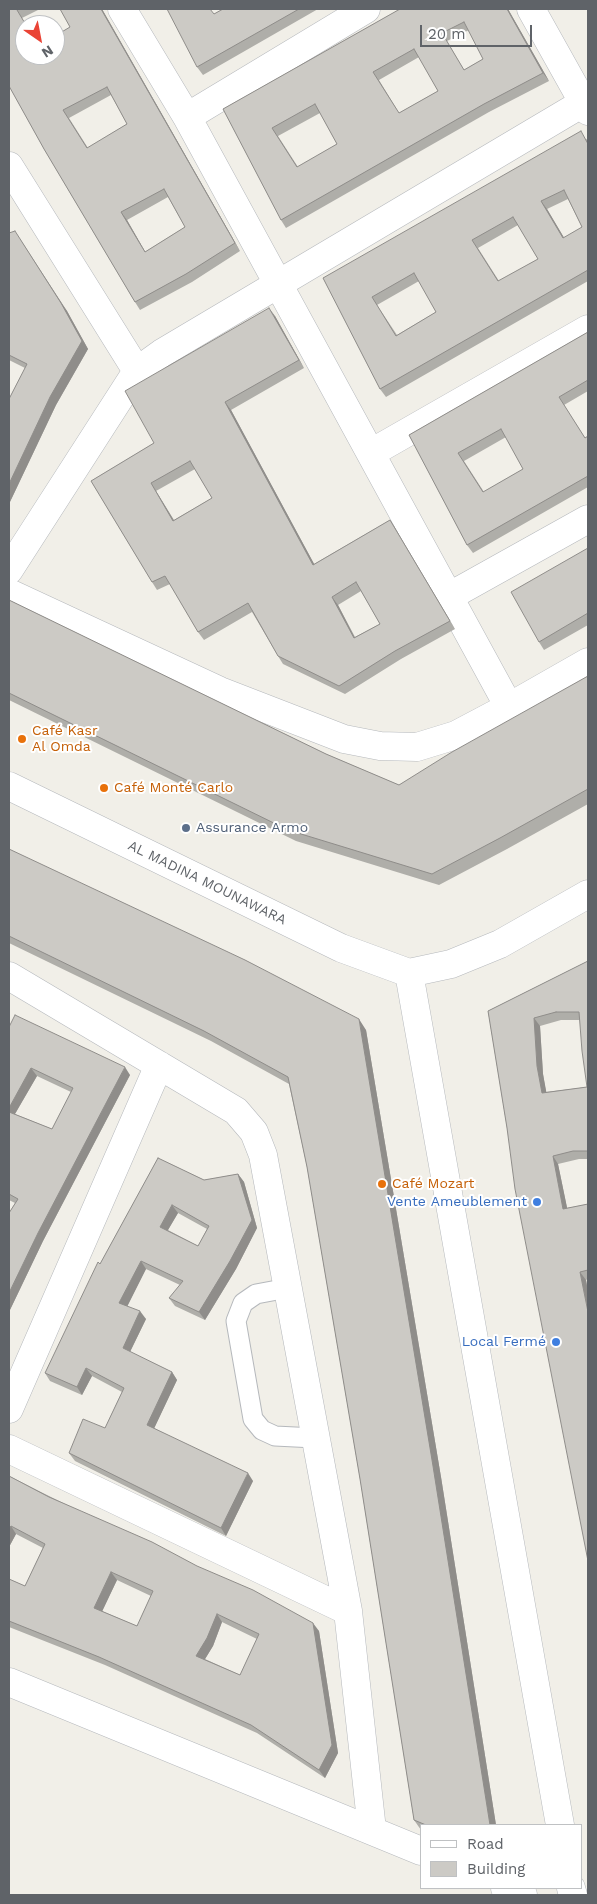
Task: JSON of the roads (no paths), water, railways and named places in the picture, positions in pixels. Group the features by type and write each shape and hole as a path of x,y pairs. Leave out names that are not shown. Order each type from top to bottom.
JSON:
{"street":[{"path":"122,9 187,117 509,707"},
{"path":"187,117 366,9"},
{"path":"9,570 137,371 162,353 587,104 531,9"},
{"path":"11,177 137,371"},
{"path":"371,454 588,329"},
{"path":"450,596 588,519"},
{"path":"9,593 220,691 344,739 380,746 417,747 456,735 588,662"},
{"name":"AL MADINA MOUNAWARA","path":"9,786 340,948 409,973"},
{"path":"560,1824 409,973 451,964 500,944 588,894"},
{"path":"11,981 160,1065 236,1111 254,1132 263,1156 348,1611 372,1830"},
{"path":"11,1398 160,1065"},
{"path":"9,1448 348,1611"},
{"path":"9,1682 420,1851"},
{"path":"508,1889 523,1895"}],"lane":[{"path":"288,1288 256,1294 243,1303 236,1321 253,1419 262,1430 275,1436 315,1438"}],"place":[{"name":"Café Kasr Al Omda","path":"22,739"},
{"name":"Café Monté Carlo","path":"104,788"},
{"name":"Assurance Armo","path":"186,828"},
{"name":"Café Mozart","path":"382,1184"},
{"name":"Vente Ameublement","path":"537,1202"},
{"name":"Local Fermé","path":"556,1342"}]}
